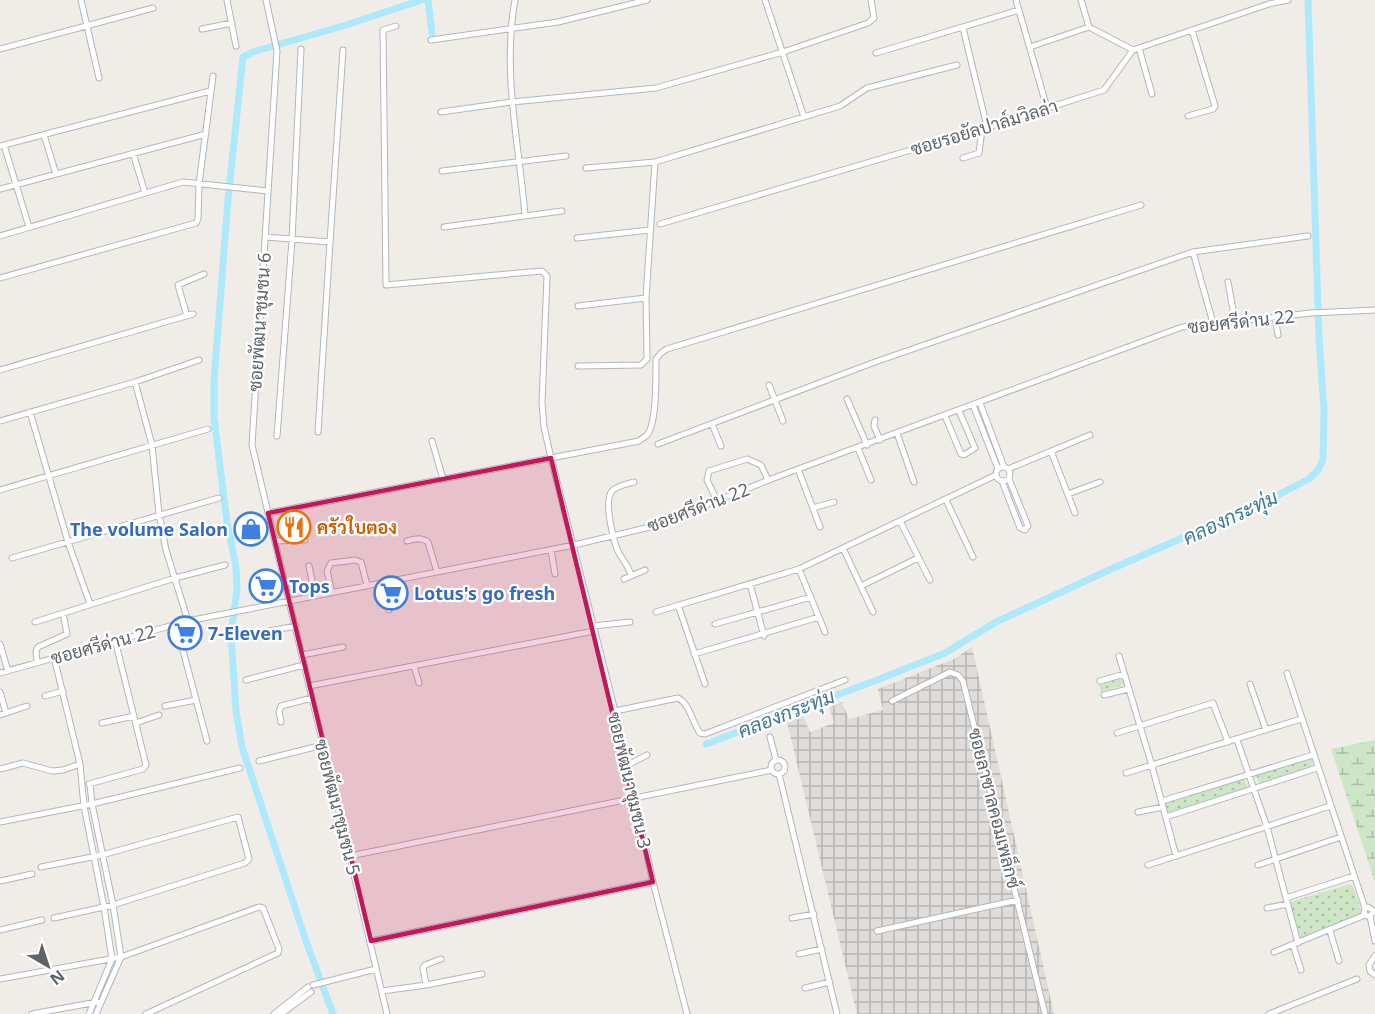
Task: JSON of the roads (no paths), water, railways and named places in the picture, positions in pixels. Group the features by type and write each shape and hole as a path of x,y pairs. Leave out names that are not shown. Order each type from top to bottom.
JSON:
{"street":[{"path":"81,0 99,78"},
{"path":"227,0 236,46"},
{"name":"ซอยพัฒนาชุมชน 6","path":"266,0 277,51 251,438 290,600"},
{"path":"515,0 510,29 512,102 525,215"},
{"path":"431,40 558,22 647,0"},
{"path":"765,0 804,117"},
{"path":"441,112 512,102 656,88 783,52 868,23 874,18 871,0"},
{"path":"1016,0 1047,108"},
{"path":"1081,0 1089,27"},
{"path":"1029,47 1089,27 1136,49 1268,2 1288,0"},
{"path":"0,49 153,8"},
{"path":"876,53 1019,10"},
{"path":"202,29 232,23"},
{"name":"ซอยพัฒนาชุมชน 3","path":"396,26 383,30 386,285 542,271 547,276 542,404 544,427 687,1014"},
{"path":"963,28 984,128 979,153 963,159"},
{"path":"1188,116 1213,109 1215,105 1192,30"},
{"path":"277,436 292,240 301,49"},
{"path":"1136,49 1152,94"},
{"name":"ซอยรอยัลปาล์มวิลล่า","path":"660,224 1104,90 1136,49"},
{"path":"318,432 343,50"},
{"path":"586,168 655,162 840,106 867,88 957,65"},
{"path":"0,277 196,223 213,76"},
{"path":"29,227 2,146 210,91"},
{"path":"0,189 206,134"},
{"path":"44,135 56,174"},
{"path":"133,153 145,193"},
{"path":"442,171 566,156"},
{"path":"578,366 641,365 647,359 646,298 655,162"},
{"path":"0,236 183,182 268,190"},
{"path":"268,513 639,441 647,435 651,427 655,404 656,358 668,349 1141,205"},
{"path":"444,227 562,211"},
{"path":"577,238 650,230"},
{"path":"658,444 875,362 1192,252 1308,236"},
{"path":"265,237 330,242"},
{"path":"1192,252 1213,323"},
{"path":"0,370 190,315 178,285 204,274"},
{"path":"1228,282 1235,321"},
{"path":"578,306 646,298"},
{"name":"ซอยศรีด่าน 22","path":"0,673 188,621 551,550 664,522 768,480 1182,327 1311,313 1375,310"},
{"path":"1275,317 1278,335"},
{"path":"0,420 135,382 199,360"},
{"path":"135,382 152,445 159,514 166,550 188,621"},
{"path":"769,385 783,421"},
{"path":"847,399 867,445"},
{"path":"980,403 1020,528 1025,530 1028,526 1005,480"},
{"path":"973,405 1002,470 1011,475 1005,480"},
{"path":"945,416 961,454 964,455 975,448 959,411"},
{"path":"30,412 68,542 90,604"},
{"path":"875,420 874,426 880,440"},
{"path":"712,424 721,446"},
{"path":"0,490 208,429"},
{"path":"897,433 914,482"},
{"path":"656,612 799,568 946,500 1002,470 1090,435"},
{"path":"432,441 443,479"},
{"path":"858,448 871,480"},
{"path":"1051,451 1075,513"},
{"path":"717,501 707,480 710,471 747,459 760,465 768,480"},
{"path":"798,470 820,527"},
{"path":"631,576 628,565 619,554 608,505 609,496 614,490 634,482"},
{"path":"1068,494 1100,482"},
{"path":"12,558 219,498"},
{"path":"946,500 973,557"},
{"path":"813,508 834,502"},
{"path":"900,521 930,580"},
{"path":"407,541 416,538 428,542 437,572"},
{"path":"275,541 305,540"},
{"path":"843,549 873,612"},
{"path":"551,550 555,574"},
{"path":"861,586 918,558"},
{"path":"332,592 327,571 331,563 355,560 361,562 367,585"},
{"path":"34,622 175,578 225,565"},
{"path":"309,566 315,595"},
{"path":"799,568 825,632"},
{"path":"624,579 645,570"},
{"path":"382,583 389,610"},
{"path":"750,584 764,634"},
{"path":"715,624 811,597"},
{"name":"ซอยพัฒนาชุมชน 5","path":"290,600 387,1014"},
{"path":"678,605 705,684"},
{"path":"694,654 819,617"},
{"path":"37,662 38,647 67,634 64,618"},
{"path":"309,686 630,622"},
{"path":"176,624 207,741"},
{"path":"264,632 296,626"},
{"path":"86,785 146,768 115,640"},
{"path":"0,644 2,660 8,671"},
{"path":"302,655 343,647"},
{"path":"1119,656 1176,856"},
{"path":"54,657 92,804 113,905 121,957 96,1014"},
{"path":"246,680 304,665"},
{"path":"414,666 419,683"},
{"name":"ซอยลาซาลคอมเพล็กซ์","path":"892,701 950,672 958,675 963,681 1045,1014"},
{"path":"1287,673 1365,908 1364,911 1371,914"},
{"path":"1100,681 1124,674"},
{"path":"615,711 671,698 681,698 697,729 700,733 705,734 844,680"},
{"path":"1250,684 1266,730"},
{"path":"1104,695 1128,689"},
{"path":"45,696 63,691"},
{"path":"0,692 3,714 27,706"},
{"path":"281,722 279,712 281,706 312,698"},
{"path":"165,706 196,700"},
{"path":"1117,733 1213,703 1228,742"},
{"path":"102,723 159,715"},
{"path":"1126,773 1301,719"},
{"path":"770,737 776,760"},
{"path":"1237,740 1266,827 1287,901 1301,970"},
{"path":"259,761 323,745"},
{"path":"626,766 647,755"},
{"path":"1138,812 1313,755"},
{"path":"772,770 771,765 776,760"},
{"path":"776,760 780,760 785,765 785,770 780,774"},
{"path":"0,769 23,763 52,771 80,764"},
{"path":"0,822 84,806 240,768"},
{"path":"1166,817 1317,768"},
{"path":"350,856 772,770 780,774 837,1014"},
{"path":"86,785 84,806 112,959 89,1014"},
{"path":"1148,865 1330,806"},
{"path":"41,867 102,855 238,817 249,859 245,863 113,905 54,918"},
{"path":"1258,865 1341,837"},
{"path":"0,881 32,874"},
{"path":"1267,908 1354,876"},
{"path":"371,941 653,882"},
{"path":"877,931 1018,900"},
{"path":"0,979 121,957 259,907 263,908 279,949 278,953 146,1014"},
{"path":"792,918 814,914"},
{"path":"1274,952 1371,914"},
{"path":"1371,914 1375,941"},
{"path":"0,930 42,920"},
{"path":"1330,931 1339,961"},
{"path":"799,954 822,949"},
{"path":"1375,956 1369,965 1370,971 1375,975"},
{"path":"426,985 423,968 441,959"},
{"path":"274,1014 314,987 376,969"},
{"path":"382,991 482,974"},
{"path":"1274,1013 1357,980"},
{"path":"805,988 830,982"},
{"path":"281,1014 314,987"},
{"path":"33,1014 101,1001"}],"waterway":[{"path":"333,1014 306,941 242,747 236,711 231,635 237,589 236,567 227,522 214,417 214,381 228,199 243,57 422,0"},
{"path":"428,0 432,33"},
{"name":"คลองกระทุ่ม","path":"706,744 945,653 996,622 1262,503 1309,479 1318,470 1323,460 1324,410 1319,338 1308,0"}],"place":[{"name":"ครัวใบตอง","path":"294,527"},
{"name":"The volume Salon","path":"251,529"},
{"name":"Tops","path":"266,586"},
{"name":"Lotus's go fresh","path":"391,593"},
{"name":"7-Eleven","path":"185,633"}]}
